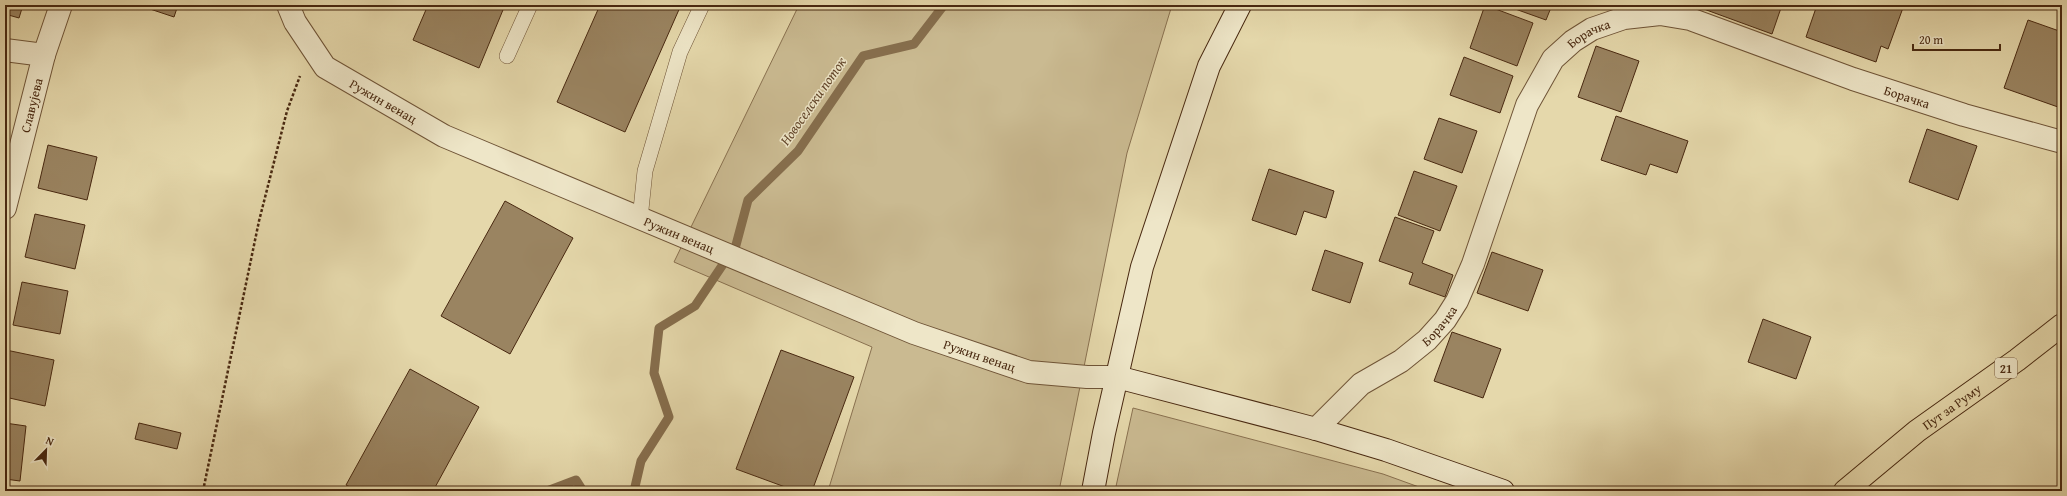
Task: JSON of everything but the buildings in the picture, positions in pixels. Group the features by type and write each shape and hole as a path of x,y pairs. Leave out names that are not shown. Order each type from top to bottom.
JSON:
{"main road":[{"name":"Пут за Руму","path":"1845,491 1917,431 2062,325"}],"street":[{"name":"Славујева","path":"5,208 44,55 61,5"},
{"name":"Ружин венац","path":"288,5 294,22 325,67 444,136 914,333 1029,372 1087,378 1117,377 1316,429 1386,450 1503,491"},
{"path":"1093,491 1142,268 1209,66 1240,5"},
{"name":"Борачка","path":"1316,429 1361,384 1401,361 1428,340 1445,320 1457,301 1473,264 1527,105 1554,59 1573,41 1592,29 1631,17 1660,14 1690,19 1853,79 1964,115 2062,142"},
{"path":"5,50 44,55"}],"lane":[{"path":"507,56 530,5"},
{"path":"640,219 645,171 680,52 702,5"}],"path":[{"path":"203,491 259,221 287,111 311,46"}],"shaded area":[{"path":"799,5 1172,5 1127,153 1059,491 828,491 872,347 674,262"},
{"path":"1133,408 1383,474 1430,491 1115,491"}],"waterway":[{"name":"Новоселски поток","path":"634,491 641,461 669,417 654,373 659,328 695,306 736,245 748,200 798,151 863,56 914,44 944,5"},
{"name":"Новоселски поток","path":"547,491 576,480 583,491"}]}
